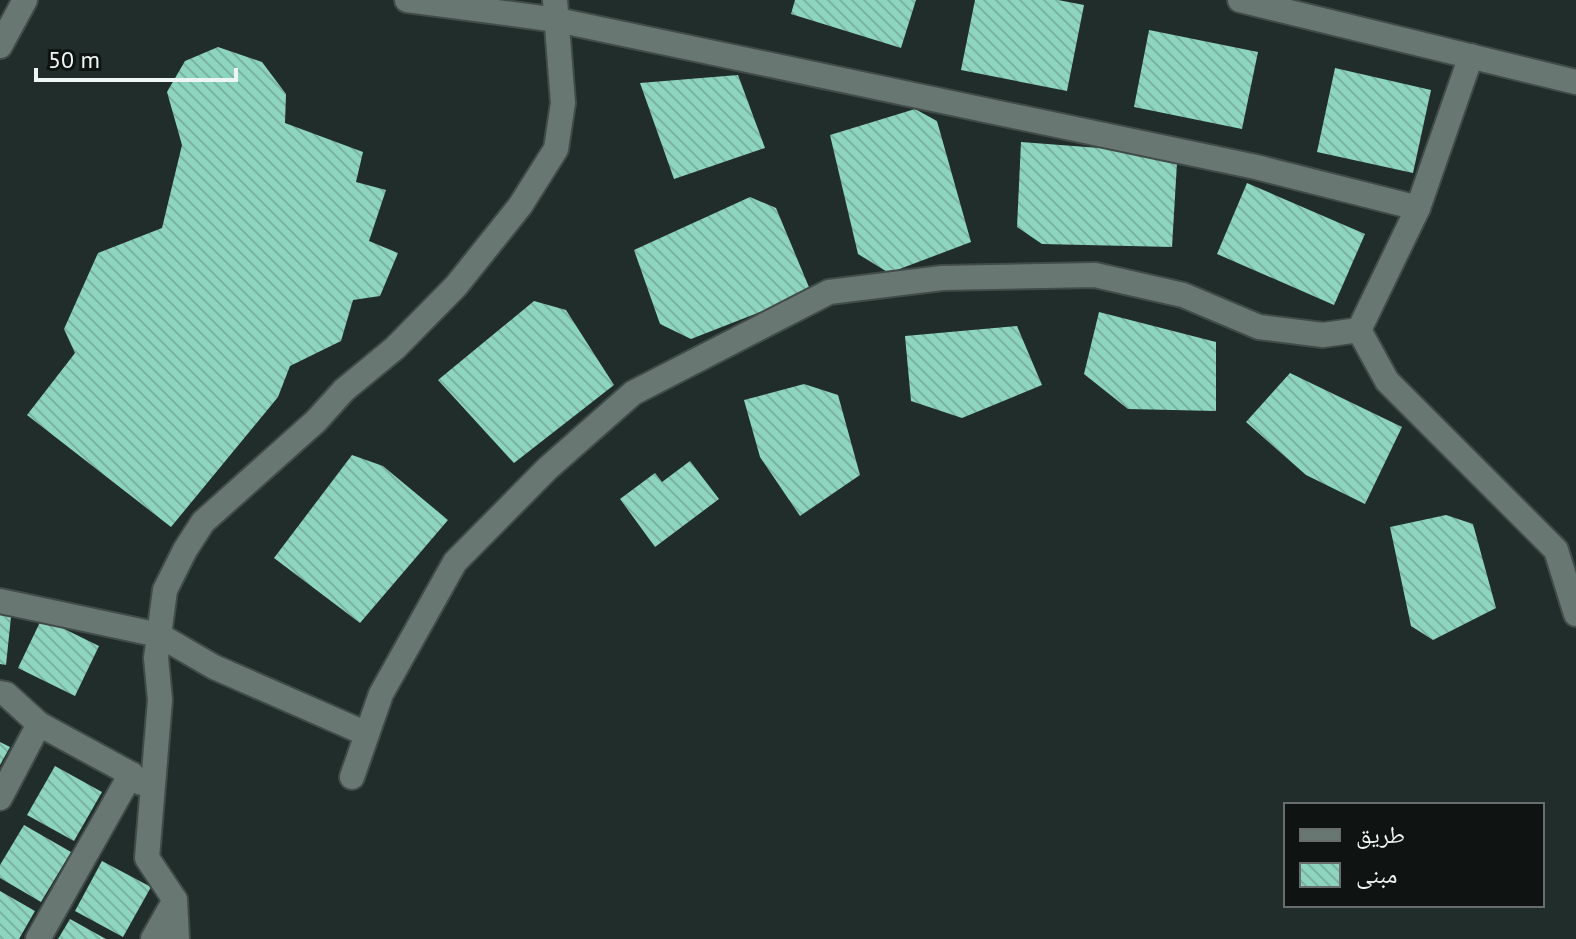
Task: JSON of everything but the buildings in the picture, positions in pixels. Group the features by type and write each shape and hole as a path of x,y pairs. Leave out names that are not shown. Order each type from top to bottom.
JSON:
{"street":[{"path":"0,46 25,0"},
{"path":"407,0 556,10 1256,167 1418,208"},
{"path":"1240,0 1576,82"},
{"path":"177,939 175,900 147,858 160,700 156,658 165,590 203,522 316,421 344,390 395,348 456,286 520,206 556,149 563,103 556,10"},
{"path":"1359,330 1418,208 1471,56"},
{"path":"352,777 381,694 455,562 548,468 633,393 829,292 942,278 1095,275 1183,295 1259,327 1323,335 1359,330"},
{"path":"1359,330 1387,381 1556,550 1576,614"},
{"path":"0,601 159,635 214,667 367,734"},
{"path":"0,693 6,694 39,724 131,774 152,792"},
{"path":"0,798 39,724"},
{"path":"38,939 131,774"},
{"path":"153,939 175,900"}]}
